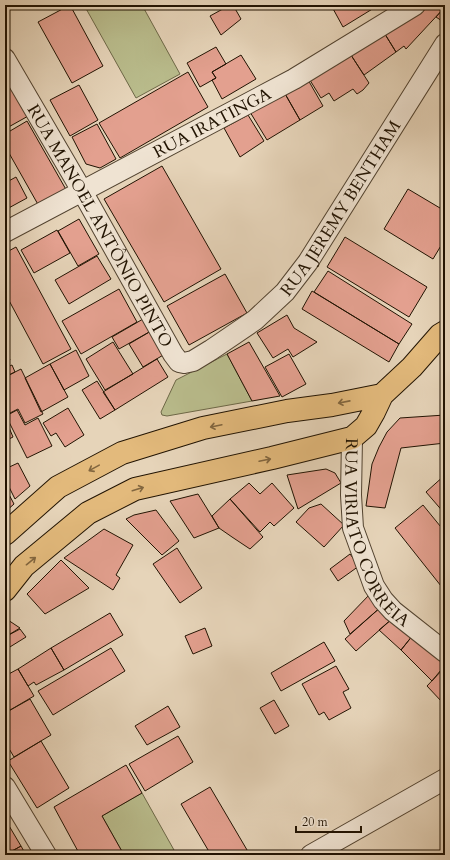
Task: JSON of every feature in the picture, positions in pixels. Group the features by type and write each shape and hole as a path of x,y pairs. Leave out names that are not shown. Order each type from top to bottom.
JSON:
{"main road":[{"name":"RUA VIRIATO CORREIA","path":"352,438 366,426 382,395 412,367 443,330"},
{"path":"5,534 58,488 122,453 203,428 287,411 332,405 382,395"},
{"path":"5,590 24,566 88,513 135,489 352,438"}],"street":[{"name":"RUA IRATINGA","path":"5,232 294,79 402,8"},
{"name":"RUA JEREMY BENTHAM","path":"211,350 255,320 285,292 308,262 445,44"},
{"name":"RUA MANOEL ANTÔNIO PINTO","path":"5,59 82,191 177,360 181,363 187,363 211,350"},
{"name":"RUA VIRIATO CORREIA","path":"352,438 351,496 354,528 374,586 383,600 393,611 445,652"},
{"path":"311,855 445,779"},
{"path":"5,787 46,855"}],"green space":[{"path":"84,5 142,5 180,74 136,98"},
{"path":"227,354 252,401 167,416 162,415 161,412 176,380"},
{"path":"142,793 174,850 167,855 124,855 102,816"}],"building":[{"path":"70,5 103,66 72,83 38,22"},
{"path":"230,5 233,5 241,19 221,35 210,16"},
{"path":"331,5 373,5 374,8 343,27"},
{"path":"428,5 445,5 445,7 406,49 404,46 396,52 383,31"},
{"path":"445,7 445,23 436,17"},
{"path":"383,31 396,52 364,75 349,52"},
{"path":"216,47 226,64 212,72 216,78 200,87 187,63"},
{"path":"349,52 369,83 357,94 353,89 334,101 329,93 321,98 308,77"},
{"path":"241,55 256,79 222,99 212,80 216,78 212,72"},
{"path":"5,71 30,115 5,129"},
{"path":"188,72 208,107 120,158 99,123"},
{"path":"307,78 323,106 300,120 284,92"},
{"path":"79,85 98,120 70,136 50,100"},
{"path":"284,92 300,120 267,140 250,112"},
{"path":"248,115 264,141 240,157 224,128"},
{"path":"27,121 68,193 40,208 5,146 5,134"},
{"path":"97,124 116,159 100,168 86,164 72,137"},
{"path":"162,166 221,269 164,302 104,199"},
{"path":"16,177 27,198 5,210 5,183"},
{"path":"408,189 445,211 445,239 433,259 384,229"},
{"path":"79,219 99,254 78,266 58,231"},
{"path":"57,230 70,253 34,273 21,250"},
{"path":"345,237 427,287 409,317 327,267"},
{"path":"16,247 71,349 43,364 5,293 5,253"},
{"path":"97,256 111,279 69,304 55,280"},
{"path":"328,271 412,324 399,344 314,292"},
{"path":"225,274 247,313 189,345 167,306"},
{"path":"119,289 137,322 81,354 62,321"},
{"path":"312,291 399,344 389,362 302,309"},
{"path":"287,315 294,328 317,342 293,357 288,349 273,358 257,333"},
{"path":"143,319 151,331 119,349 112,337"},
{"path":"151,331 165,354 143,367 129,344"},
{"path":"113,342 133,374 105,390 86,359"},
{"path":"249,342 280,396 252,401 227,354"},
{"path":"5,349 10,360 5,362"},
{"path":"76,350 89,376 64,390 50,364"},
{"path":"289,354 306,384 282,397 265,367"},
{"path":"157,359 168,377 115,410 103,392"},
{"path":"50,364 68,397 41,412 25,378"},
{"path":"12,365 15,372 5,377 5,368"},
{"path":"21,369 43,414 25,423 18,409 8,414 5,407 5,377"},
{"path":"97,381 115,410 100,419 82,390"},
{"path":"68,408 84,435 65,447 56,433 51,436 43,423"},
{"path":"17,410 25,425 38,418 52,446 27,458 6,416"},
{"path":"445,415 445,443 401,448 385,508 366,506 372,464 387,432 400,418"},
{"path":"5,418 13,437 5,441"},
{"path":"18,463 30,486 15,499 5,479 5,469"},
{"path":"326,469 335,473 341,483 298,509 287,475"},
{"path":"445,475 445,514 426,492"},
{"path":"249,483 260,494 272,483 294,508 274,526 270,522 260,532 230,499"},
{"path":"5,487 14,504 5,512"},
{"path":"198,494 219,528 194,538 170,501"},
{"path":"230,499 263,537 250,549 219,528 212,516"},
{"path":"321,504 344,525 324,547 296,522 309,508"},
{"path":"423,505 445,532 445,591 395,528"},
{"path":"156,510 179,541 162,555 126,519 134,515"},
{"path":"104,529 133,545 116,575 120,578 113,590 64,558"},
{"path":"177,548 202,588 180,603 153,564"},
{"path":"350,554 359,566 338,581 330,569"},
{"path":"61,560 89,588 45,614 27,594"},
{"path":"371,593 382,606 350,634 344,621"},
{"path":"382,606 393,618 356,651 345,639"},
{"path":"110,613 123,635 64,670 51,648"},
{"path":"5,618 20,628 5,637"},
{"path":"393,618 413,635 401,650 379,630"},
{"path":"205,628 212,646 193,654 185,636"},
{"path":"20,629 26,637 5,650 5,637"},
{"path":"413,635 445,665 432,681 401,650"},
{"path":"324,642 335,661 281,691 271,673"},
{"path":"51,648 64,670 36,685 34,682 28,686 18,669"},
{"path":"111,648 125,671 53,715 38,691"},
{"path":"336,666 349,689 343,692 351,708 329,720 324,712 319,715 302,684"},
{"path":"445,667 445,698 442,702 427,686"},
{"path":"18,669 34,696 5,713 5,676"},
{"path":"30,699 51,735 14,757 5,742 5,713"},
{"path":"274,700 289,726 275,734 260,708"},
{"path":"168,706 180,727 147,745 135,726"},
{"path":"178,736 193,762 145,791 129,764"},
{"path":"41,741 69,788 37,808 8,761"},
{"path":"126,765 142,793 102,816 124,855 80,855 54,807"},
{"path":"210,787 250,855 211,855 181,804"},
{"path":"5,819 21,846 5,855"},
{"path":"21,846 26,855 5,855"}]}
